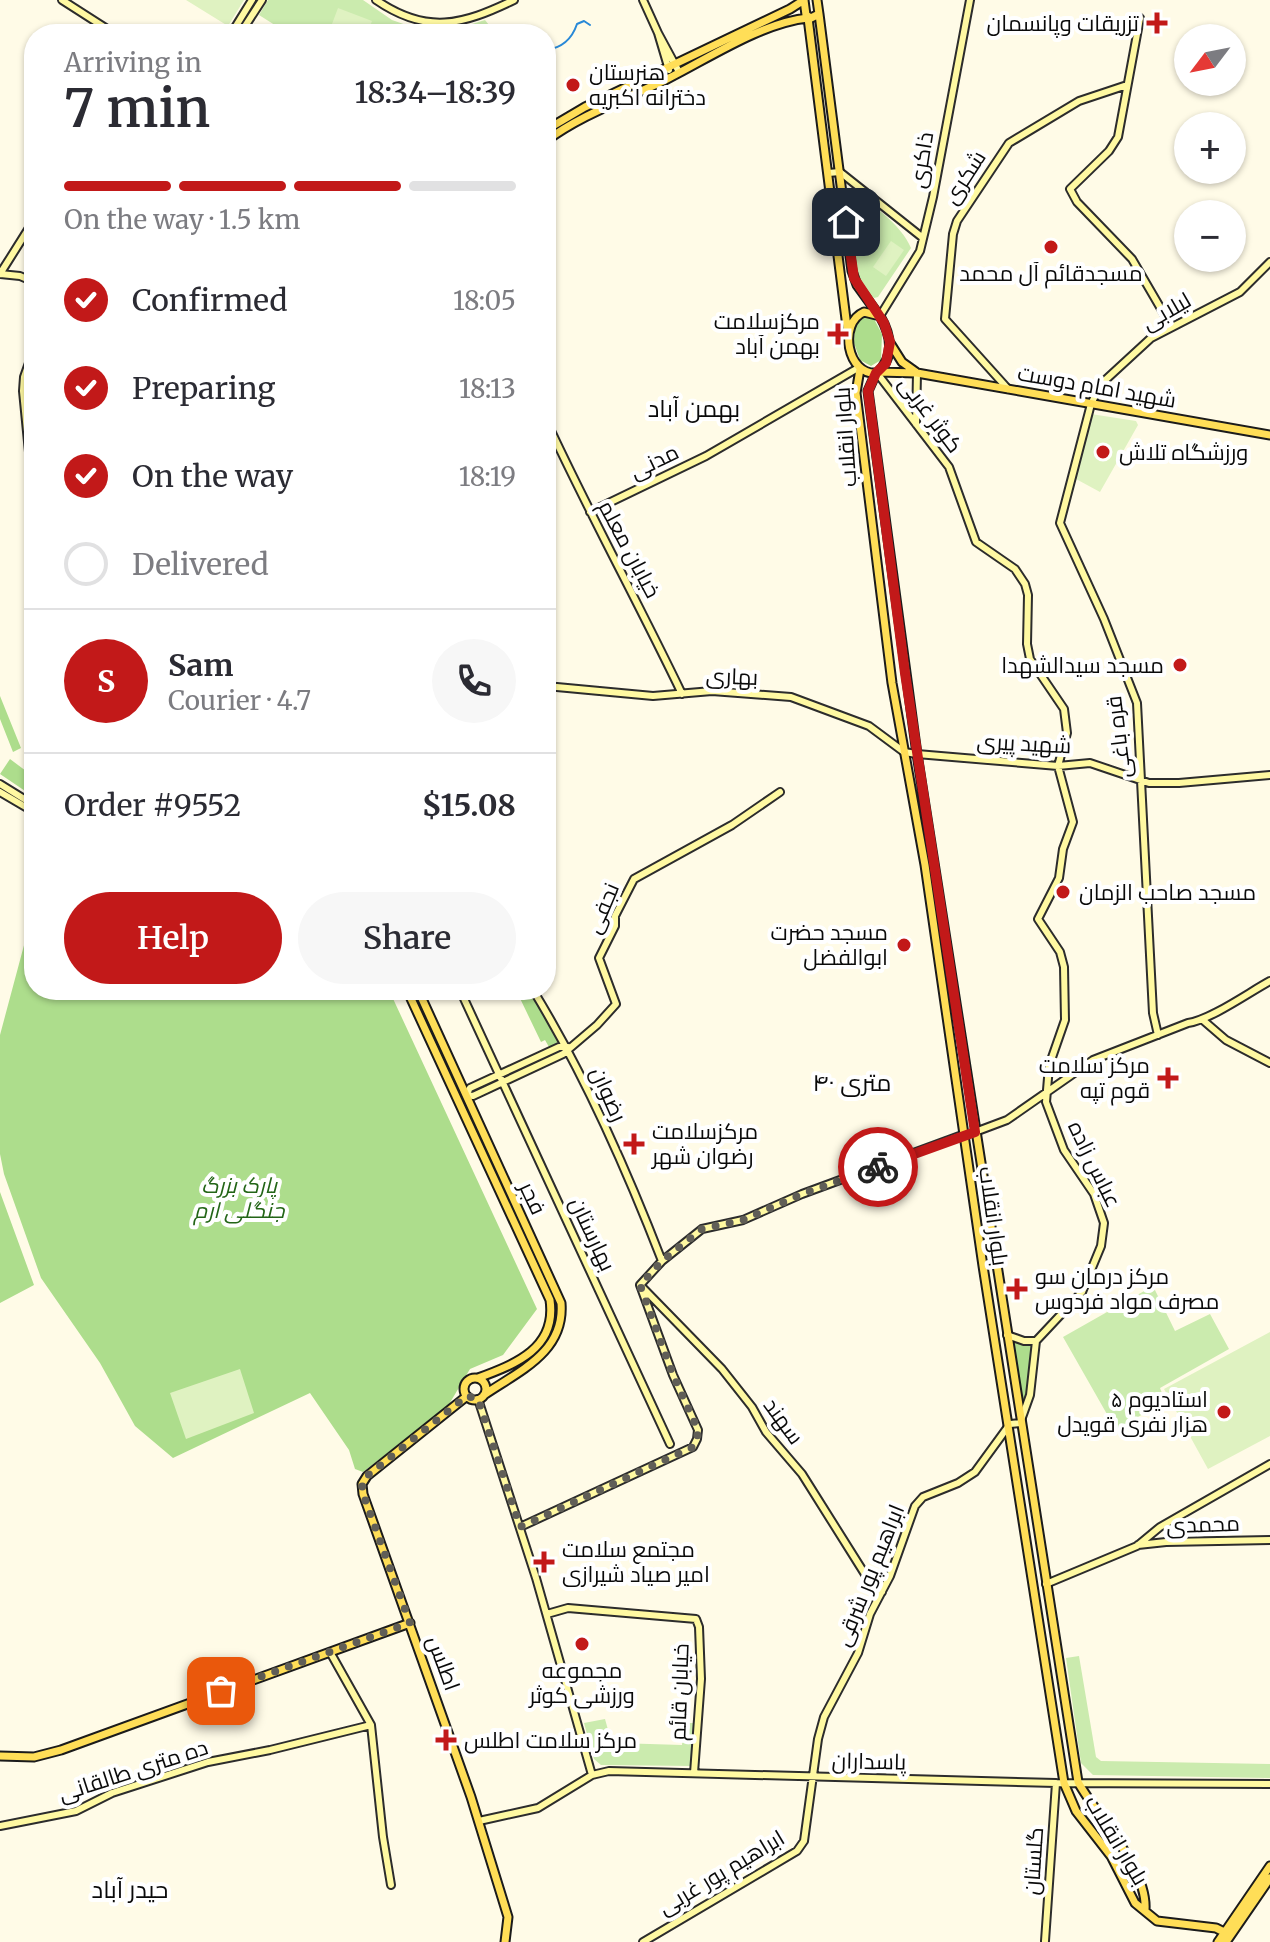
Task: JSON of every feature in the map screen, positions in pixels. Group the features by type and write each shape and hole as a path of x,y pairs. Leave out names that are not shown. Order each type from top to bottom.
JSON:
{"main road":[{"path":"804,0 848,335 859,369 877,373 886,363 890,342"},
{"path":"753,32 804,0"},
{"path":"817,0 854,278 879,315 902,362 917,373"},
{"path":"556,124 585,107 753,32 819,14"},
{"path":"811,40 824,39"},
{"path":"556,135 586,117 671,77 674,68"},
{"path":"848,335 859,314 870,312 879,315"},
{"name":"بلوار انقلاب","path":"859,369 857,408 892,683 927,879 979,1240 1010,1424 1060,1783 1076,1811 1111,1856 1135,1903 1145,1910"},
{"name":"شهید امام دوست","path":"877,373 917,373 1270,435"},
{"name":"بلوار انقلاب","path":"877,373 868,391 917,754 1078,1782 1125,1853 1146,1896 1145,1910"},
{"name":"فجر","path":"412,1000 550,1300 552,1316 549,1330 541,1343 502,1370 478,1378"},
{"name":"فجر","path":"423,1000 561,1303 562,1319 551,1346 541,1357 481,1397"},
{"path":"457,1099 466,1095"},
{"path":"965,1134 975,1132"},
{"path":"979,1240 984,1232 991,1238"},
{"path":"521,1238 530,1234"},
{"path":"478,1378 485,1385 481,1397 467,1396 465,1383 478,1378"},
{"name":"اطلس","path":"467,1396 367,1476 362,1484 479,1821 508,1917 505,1942"},
{"path":"1033,1583 1046,1584"},
{"path":"0,1756 34,1757 61,1750 410,1623"},
{"path":"1218,1942 1270,1866"},
{"path":"1226,1942 1270,1878"},
{"path":"1145,1910 1157,1921 1216,1928 1224,1932"}],"street":[{"path":"62,0 99,24"},
{"path":"237,24 252,0"},
{"path":"246,24 262,0"},
{"path":"376,0 399,16 445,22 476,17 514,0"},
{"path":"643,0 674,68"},
{"name":"ذاکری","path":"879,315 920,251 970,0"},
{"path":"1140,18 1118,137 1109,151 1070,189 1077,202 1132,259 1171,326"},
{"name":"شکری","path":"1008,389 945,319 954,230 971,198 1009,143 1079,101 1127,85"},
{"path":"828,173 840,172 923,238"},
{"path":"24,236 0,274 24,278"},
{"name":"لیلابی","path":"1091,404 1101,384 1151,338 1240,292 1270,262"},
{"name":"مدنی","path":"590,512 706,456 859,369"},
{"name":"کوثر غربی","path":"877,373 949,467 976,542 1015,569 1025,584 1029,604 1027,644 1030,659 1064,709 1068,720 1058,766 1073,822 1063,849 1059,878 1038,919 1060,952 1064,967 1065,1020 1049,1066 1047,1090"},
{"path":"916,424 917,373"},
{"path":"24,377 24,401"},
{"name":"قره باغی","path":"1091,404 1060,523 1108,626 1137,703 1153,1013 1158,1035"},
{"name":"خیابان معلم","path":"556,442 682,694"},
{"name":"بهاری","path":"556,687 653,696 712,691 791,697 869,726 904,752"},
{"name":"شهید پیری","path":"904,752 1058,766 1090,763 1149,783 1270,775"},
{"path":"0,784 24,799"},
{"path":"0,792 24,806"},
{"name":"نجفی","path":"568,1047 597,1025 616,1004 599,958 634,879 752,813 780,792"},
{"path":"975,1132 1007,1120 1093,1060 1188,1023 1204,1021 1221,1007 1270,981"},
{"path":"465,1000 499,1075"},
{"name":"رضوان","path":"539,1000 568,1047 662,1261"},
{"path":"1204,1021 1226,1040 1270,1063"},
{"path":"532,1064 470,1088 466,1095 473,1096 503,1082 532,1064 559,1047 568,1047"},
{"name":"بهارستان","path":"499,1075 670,1444"},
{"name":"عباس زاده","path":"1036,1341 1082,1292 1101,1246 1104,1223 1094,1194 1064,1150 1046,1102 1047,1090"},
{"path":"520,1527 693,1447 698,1430 673,1375 640,1285 662,1261 702,1229 743,1220 802,1194 965,1134"},
{"name":"سهند","path":"640,1285 752,1407 766,1432 802,1474 868,1579 882,1592"},
{"path":"1007,1335 1024,1341 1036,1341 1030,1395 1020,1423 1010,1424"},
{"path":"481,1397 592,1775"},
{"name":"ابراهیم پور شرقی","path":"812,1777 824,1717 858,1653 870,1614 902,1546 915,1506 923,1497 958,1483 975,1472 1010,1424"},
{"path":"1046,1584 1137,1546 1160,1527 1270,1464"},
{"name":"محمدی","path":"1137,1546 1166,1542 1270,1540"},
{"name":"خیابان قائم","path":"547,1614 568,1608 696,1619 701,1679 694,1773"},
{"path":"330,1652 371,1725 391,1885"},
{"name":"ده متری طالقانی","path":"0,1826 76,1811 112,1793 208,1762 371,1725"},
{"name":"پاسداران","path":"479,1821 538,1808 592,1775 609,1771 1060,1783 1270,1784"},
{"name":"ابراهیم پور غربی","path":"643,1942 797,1851 804,1841 812,1777"},
{"name":"گلستان","path":"1045,1941 1060,1783"}],"green space":[{"path":"186,0 244,0 229,24"},
{"path":"268,0 363,0 403,24 273,24 259,15"},
{"path":"338,8 372,21 371,24 332,24"},
{"path":"846,188 892,222 911,248 878,297 874,298 865,289 859,277 850,232"},
{"path":"891,241 904,250 886,276 873,267"},
{"path":"866,316 874,319 882,334 881,360 871,366 860,360 854,343 855,323"},
{"name":"ورزشگاه تلاش","path":"1091,414 1136,421 1138,425 1100,492 1076,479"},
{"path":"0,696 21,748 13,752 0,719"},
{"path":"10,759 24,770 24,790 0,774"},
{"name":"پارک بزرگ جنگلی ارم","path":"24,945 24,1000 394,1000 537,1309 503,1355 470,1369 448,1406 363,1472 355,1469 349,1450 310,1393 173,1458 135,1426 100,1363 41,1278 4,1174 0,1154 0,1035"},
{"path":"521,1000 536,1000 558,1042 549,1047 545,1040 541,1042"},
{"path":"0,1192 34,1285 0,1303"},
{"path":"1153,1286 1175,1331 1210,1314 1229,1349 1160,1388 1165,1401 1116,1430 1063,1337"},
{"name":"استادیوم ۵ هزار نفری قویدل","path":"1270,1332 1270,1436 1208,1469 1164,1389"},
{"path":"1013,1340 1034,1342 1028,1394 1023,1406"},
{"path":"240,1369 254,1413 186,1439 170,1393"},
{"path":"1079,1656 1096,1757 1101,1761 1270,1764 1270,1778 1093,1775 1081,1763 1066,1658"},
{"path":"605,1719 610,1737 617,1743 682,1745 684,1723 694,1723 691,1766 601,1765 594,1759 584,1723"}],"waterway":[{"path":"556,47 566,42 577,24 584,21 590,25"}],"way so far":[{"path":"221,1691 410,1623 362,1484 367,1476 467,1396 478,1399 520,1527 693,1447 698,1430 673,1375 640,1285 662,1261 702,1229 743,1220 802,1194 878,1167"}],"place":[{"name":"تزریقات وپانسمان","path":"1157,23"},
{"name":"هنرستان دخترانه اکبریه","path":"573,85"},
{"name":"مسجدقائم آل محمد","path":"1051,247"},
{"name":"مرکزسلامت بهمن آباد","path":"838,334"},
{"name":"ورزشگاه تلاش","path":"1103,452"},
{"name":"مسجد سیدالشهدا","path":"1180,665"},
{"name":"مسجد صاحب الزمان","path":"1063,892"},
{"name":"مسجد حضرت ابوالفضل","path":"904,945"},
{"name":"مرکز سلامت قوم تپه","path":"1168,1078"},
{"name":"مرکزسلامت رضوان شهر","path":"634,1144"},
{"name":"مرکز درمان سو مصرف مواد فردوس","path":"1017,1289"},
{"name":"استادیوم ۵ هزار نفری قویدل","path":"1224,1412"},
{"name":"مجتمع سلامت امیر صیاد شیرازی","path":"544,1562"},
{"name":"مجموعه ورزشی کوثر","path":"582,1644"},
{"name":"مرکز سلامت اطلس","path":"446,1740"}],"district":[{"name":"بهمن آباد","path":"694,409"},
{"name":"۴۰ متری","path":"852,1083"},
{"name":"حیدر آباد","path":"130,1890"}],"route":[{"path":"846,222 854,278 884,323 890,342 886,363 876,373 868,391 905,673 975,1132 878,1167"}]}
